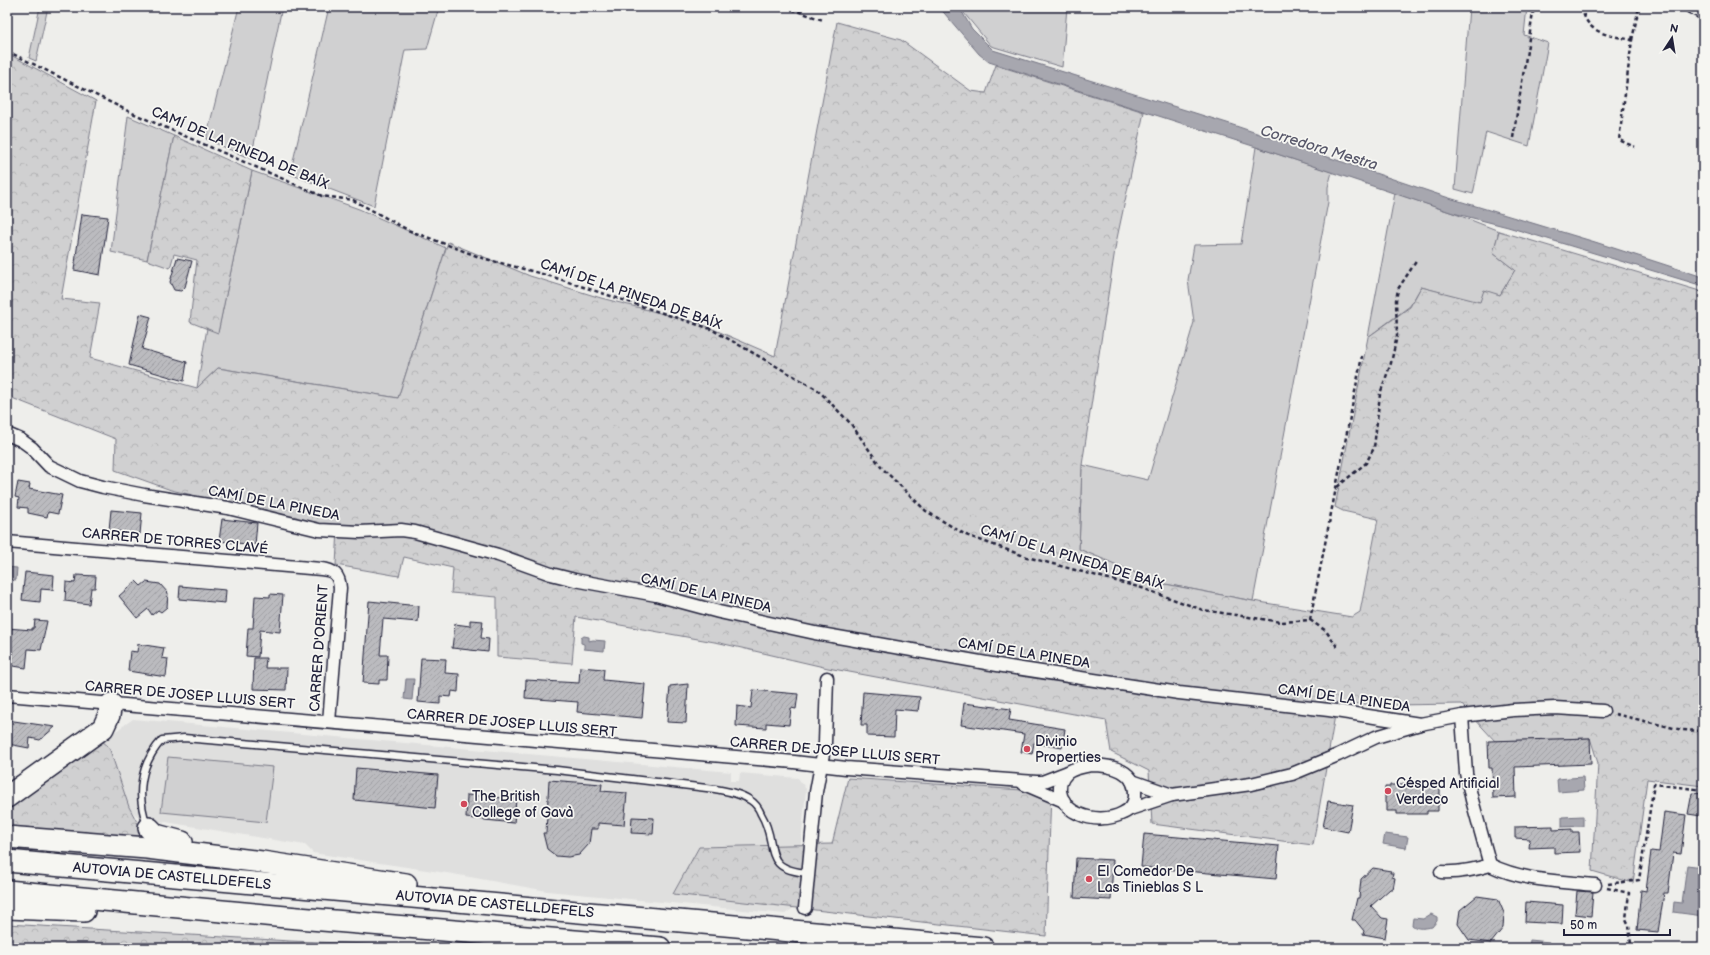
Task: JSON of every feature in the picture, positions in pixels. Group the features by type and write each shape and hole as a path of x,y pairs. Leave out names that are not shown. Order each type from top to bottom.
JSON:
{"highway":[{"path":"7,797 103,728 109,715 111,704"},
{"path":"149,828 156,835 165,838 262,862"},
{"path":"7,837 147,848 262,862 584,912"},
{"name":"AUTOVIA DE CASTELLDEFELS","path":"7,861 983,948"},
{"path":"7,891 286,917 660,948"},
{"path":"7,908 286,917"}],"street":[{"path":"1691,7 1703,13"},
{"name":"CAMÍ DE LA PINEDA","path":"7,434 21,440 32,448 49,466 80,481 144,496 228,508 319,530 360,532 401,530 415,532 498,555 557,575 656,595 719,612 814,633 1009,667 1179,693 1329,710 1420,724"},
{"name":"CARRER DE TORRES CLAVÉ","path":"7,542 330,570 338,576"},
{"name":"CARRER D'ORIENT","path":"329,722 340,588 338,576"},
{"path":"805,908 816,792 824,743 828,678"},
{"name":"CARRER DE JOSEP LLUIS SERT","path":"7,695 1015,781 1042,782 1090,765 1104,765 1116,768 1125,773 1132,781 1172,795"},
{"name":"CARRER DE JOSEP LLUIS SERT","path":"1015,781 1064,801 1070,810 1079,815 1106,819 1118,816 1130,809 1172,795 1251,784 1292,774 1376,737 1420,724 1462,716 1514,710 1555,708 1603,711"},
{"path":"1462,716 1466,773 1490,865"},
{"path":"1064,801 1060,794 1060,788 1062,780 1068,772"},
{"path":"1130,809 1134,800 1136,789 1132,781"},
{"path":"1441,872 1453,873 1473,871 1490,865 1506,872 1527,878 1595,885"}],"lane":[{"path":"149,828 142,810 140,793 144,770 155,747 162,740 184,738 557,770 715,789 736,793 750,800 765,820 769,832 773,855 778,864 783,868 792,871 809,873"}],"path":[{"path":"785,7 823,20"},
{"path":"1513,138 1534,7"},
{"path":"1582,7 1583,13 1591,28 1604,34 1632,40"},
{"path":"1635,147 1620,140 1632,40 1639,7"},
{"name":"CAMÍ DE LA PINEDA DE BAÍX","path":"7,51 130,112 322,196 352,200 408,230 482,258 550,276 711,329 818,390 851,424 881,468 926,511 966,535 1027,557 1142,588 1203,610 1281,622 1310,620"},
{"path":"1336,488 1366,463 1374,448 1380,394 1391,363 1397,336 1396,300 1398,289 1417,260"},
{"path":"1338,648 1326,631 1310,620 1362,356"},
{"path":"1603,711 1682,730 1703,731"},
{"path":"1595,885 1639,880 1654,784 1703,790"},
{"path":"1595,885 1629,893 1626,919 1629,924 1631,945 1636,948"}],"shaded area":[{"path":"939,7 959,7 972,29 993,50 1227,123 1446,197 1595,242 1703,277 1703,286 1508,227 1453,213 1256,147 989,62 979,54"},
{"path":"7,567 17,568 16,580 7,579"},
{"path":"584,636 589,637 589,641 605,641 604,651 584,649 584,644 581,643 581,638"},
{"path":"406,679 414,679 412,700 404,699"},
{"name":"The British College of Gavà","path":"133,719 731,772 731,781 739,781 740,773 798,778 806,789 795,907 785,914 547,891 453,874 313,853 305,845 166,822 142,820 82,770 75,760"},
{"path":"1583,777 1584,790 1558,792 1557,779"},
{"path":"1583,816 1583,826 1562,827 1562,817"},
{"path":"1385,834 1408,837 1406,848 1383,844"},
{"path":"1687,865 1703,867 1703,916 1673,912 1674,902 1682,903"},
{"path":"1431,914 1437,917 1437,921 1432,927 1419,928 1412,925 1413,918 1423,919"},
{"path":"1530,940 1549,942 1549,948 1529,948"}],"green space":[{"path":"40,7 48,7 36,61 29,58"},
{"path":"239,7 282,7 251,159 206,139"},
{"path":"329,7 439,7 427,49 405,50 374,206 290,174"},
{"path":"959,7 1067,7 1062,67 991,46"},
{"path":"1469,7 1527,7 1524,35 1548,43 1529,146 1486,132 1473,194 1455,189"},
{"path":"837,22 901,40 971,91 986,93 996,65 1144,112 1116,243 1082,465 1079,549 1160,583 1253,601 1352,617 1360,612 1378,519 1343,511 1335,507 1368,337 1410,307 1421,287 1480,302 1484,290 1500,295 1515,270 1493,253 1499,231 1703,292 1703,786 1647,779 1633,883 1592,871 1598,763 1590,738 1495,741 1461,704 1392,705 1337,703 1313,845 1152,824 1149,771 1111,752 1106,720 828,668 720,643 576,617 572,663 497,657 497,597 451,593 453,568 404,557 399,576 336,565 338,529 171,490 115,470 116,439 7,396 7,53 96,101 61,299 100,303 90,358 197,388 218,368 398,398 448,242 530,276 601,298 699,323 775,356"},
{"path":"128,116 174,136 147,260 111,252"},
{"path":"174,136 252,171 218,333 190,322 197,260 174,254 170,268 147,260"},
{"path":"1256,147 1332,172 1328,187 1328,202 1253,601 1160,583 1079,550 1082,465 1148,480 1194,322 1188,280 1194,245 1241,244"},
{"path":"252,171 359,209 446,248 398,398 218,368 197,388 207,328 218,332"},
{"path":"1395,193 1499,231 1493,253 1515,270 1500,295 1480,303 1421,287 1410,306 1368,337"},
{"path":"101,740 109,747 129,807 146,839 7,826 7,807"},
{"path":"168,757 273,767 266,822 161,812"},
{"path":"848,778 1051,792 1046,936 673,894 699,847 832,844"},
{"path":"7,924 290,941 471,948 7,948"}],"building":[{"path":"82,214 108,217 100,275 74,270"},
{"path":"177,258 192,261 185,287 181,291 174,290 170,282"},
{"path":"140,314 151,317 142,349 187,362 184,381 129,365"},
{"path":"18,482 30,484 29,489 62,495 58,514 48,512 47,517 28,513 28,508 18,507 19,498 15,497"},
{"path":"111,510 142,513 140,534 109,530"},
{"path":"222,519 257,523 255,545 219,541"},
{"path":"25,572 54,575 53,590 41,589 40,602 22,600"},
{"path":"76,575 96,576 95,588 91,588 89,604 65,601 66,582 75,583"},
{"path":"136,581 141,586 146,582 160,584 168,593 167,607 161,612 158,610 152,615 148,609 137,618 119,596"},
{"path":"180,586 226,590 225,603 179,599"},
{"path":"270,594 283,595 280,632 260,630 258,657 246,656 248,628 253,628 255,596 270,597"},
{"path":"369,601 419,606 418,622 383,619 380,655 388,655 387,680 379,680 379,684 363,683"},
{"path":"35,620 47,621 41,650 28,649 26,668 7,665 7,628 32,630 32,628 34,628"},
{"path":"470,620 483,621 481,638 489,639 488,652 452,648 455,624 470,626"},
{"path":"138,644 164,648 162,658 168,659 166,677 128,671 130,651 137,652"},
{"path":"254,658 266,658 265,668 287,668 286,690 253,689"},
{"path":"421,658 446,659 445,673 459,674 458,692 452,691 451,697 440,696 440,704 418,702"},
{"path":"580,667 604,669 603,680 645,684 642,718 577,712 578,702 525,698 526,680 579,683"},
{"path":"688,684 686,723 667,722 670,686"},
{"path":"753,690 798,694 796,709 791,708 789,725 766,723 766,728 736,726 737,706 751,708"},
{"path":"863,692 920,697 918,711 895,709 894,737 867,736 867,725 861,725"},
{"path":"964,703 1011,709 1009,720 1065,729 1062,748 1034,743 1032,754 1021,752 1024,734 961,725"},
{"path":"7,720 55,727 40,740 30,738 29,748 8,744 9,737 7,736"},
{"path":"1590,738 1591,764 1515,767 1516,797 1493,798 1492,768 1489,768 1488,741"},
{"path":"356,768 438,775 435,808 354,800"},
{"path":"549,780 602,784 601,791 627,793 624,825 598,823 598,829 591,829 589,844 579,855 568,857 556,856 547,849 543,833 546,833"},
{"path":"1403,783 1424,783 1424,785 1436,785 1436,787 1440,787 1440,804 1438,804 1438,811 1427,811 1427,814 1397,814 1397,811 1387,811 1387,803 1385,803 1385,787 1390,787 1390,785 1403,785"},
{"path":"1692,793 1703,794 1703,813 1701,812 1701,816 1688,814"},
{"path":"467,795 516,799 514,823 466,818"},
{"path":"1328,801 1353,805 1348,832 1323,827"},
{"path":"1664,812 1686,815 1681,854 1673,853 1668,893 1664,893 1658,932 1637,930 1641,890 1646,891 1651,851 1659,852"},
{"path":"632,817 654,818 653,834 631,833"},
{"path":"1553,826 1553,830 1572,829 1572,832 1579,832 1580,852 1554,853 1554,847 1529,848 1530,839 1515,838 1515,827"},
{"path":"1144,834 1279,846 1276,879 1141,867"},
{"path":"1076,858 1113,860 1111,900 1074,898"},
{"path":"1373,868 1391,871 1390,873 1393,873 1392,877 1395,878 1393,889 1390,889 1371,906 1382,918 1388,919 1385,938 1363,934 1364,931 1355,920 1352,920 1357,898 1359,898 1361,879"},
{"path":"1577,891 1593,892 1591,916 1575,914"},
{"path":"1477,896 1498,899 1504,913 1503,928 1491,943 1469,940 1458,924 1460,910"},
{"path":"1526,902 1563,905 1562,924 1525,922"}],"place":[{"name":"Divinio Properties","path":"1027,749"},
{"name":"Césped Artificial Verdeco","path":"1388,791"},
{"name":"The British College of Gavà","path":"464,804"},
{"name":"El Comedor De Las Tinieblas S L","path":"1089,879"}],"water label":[{"name":"Corredora Mestra","path":"1319,148"}]}
